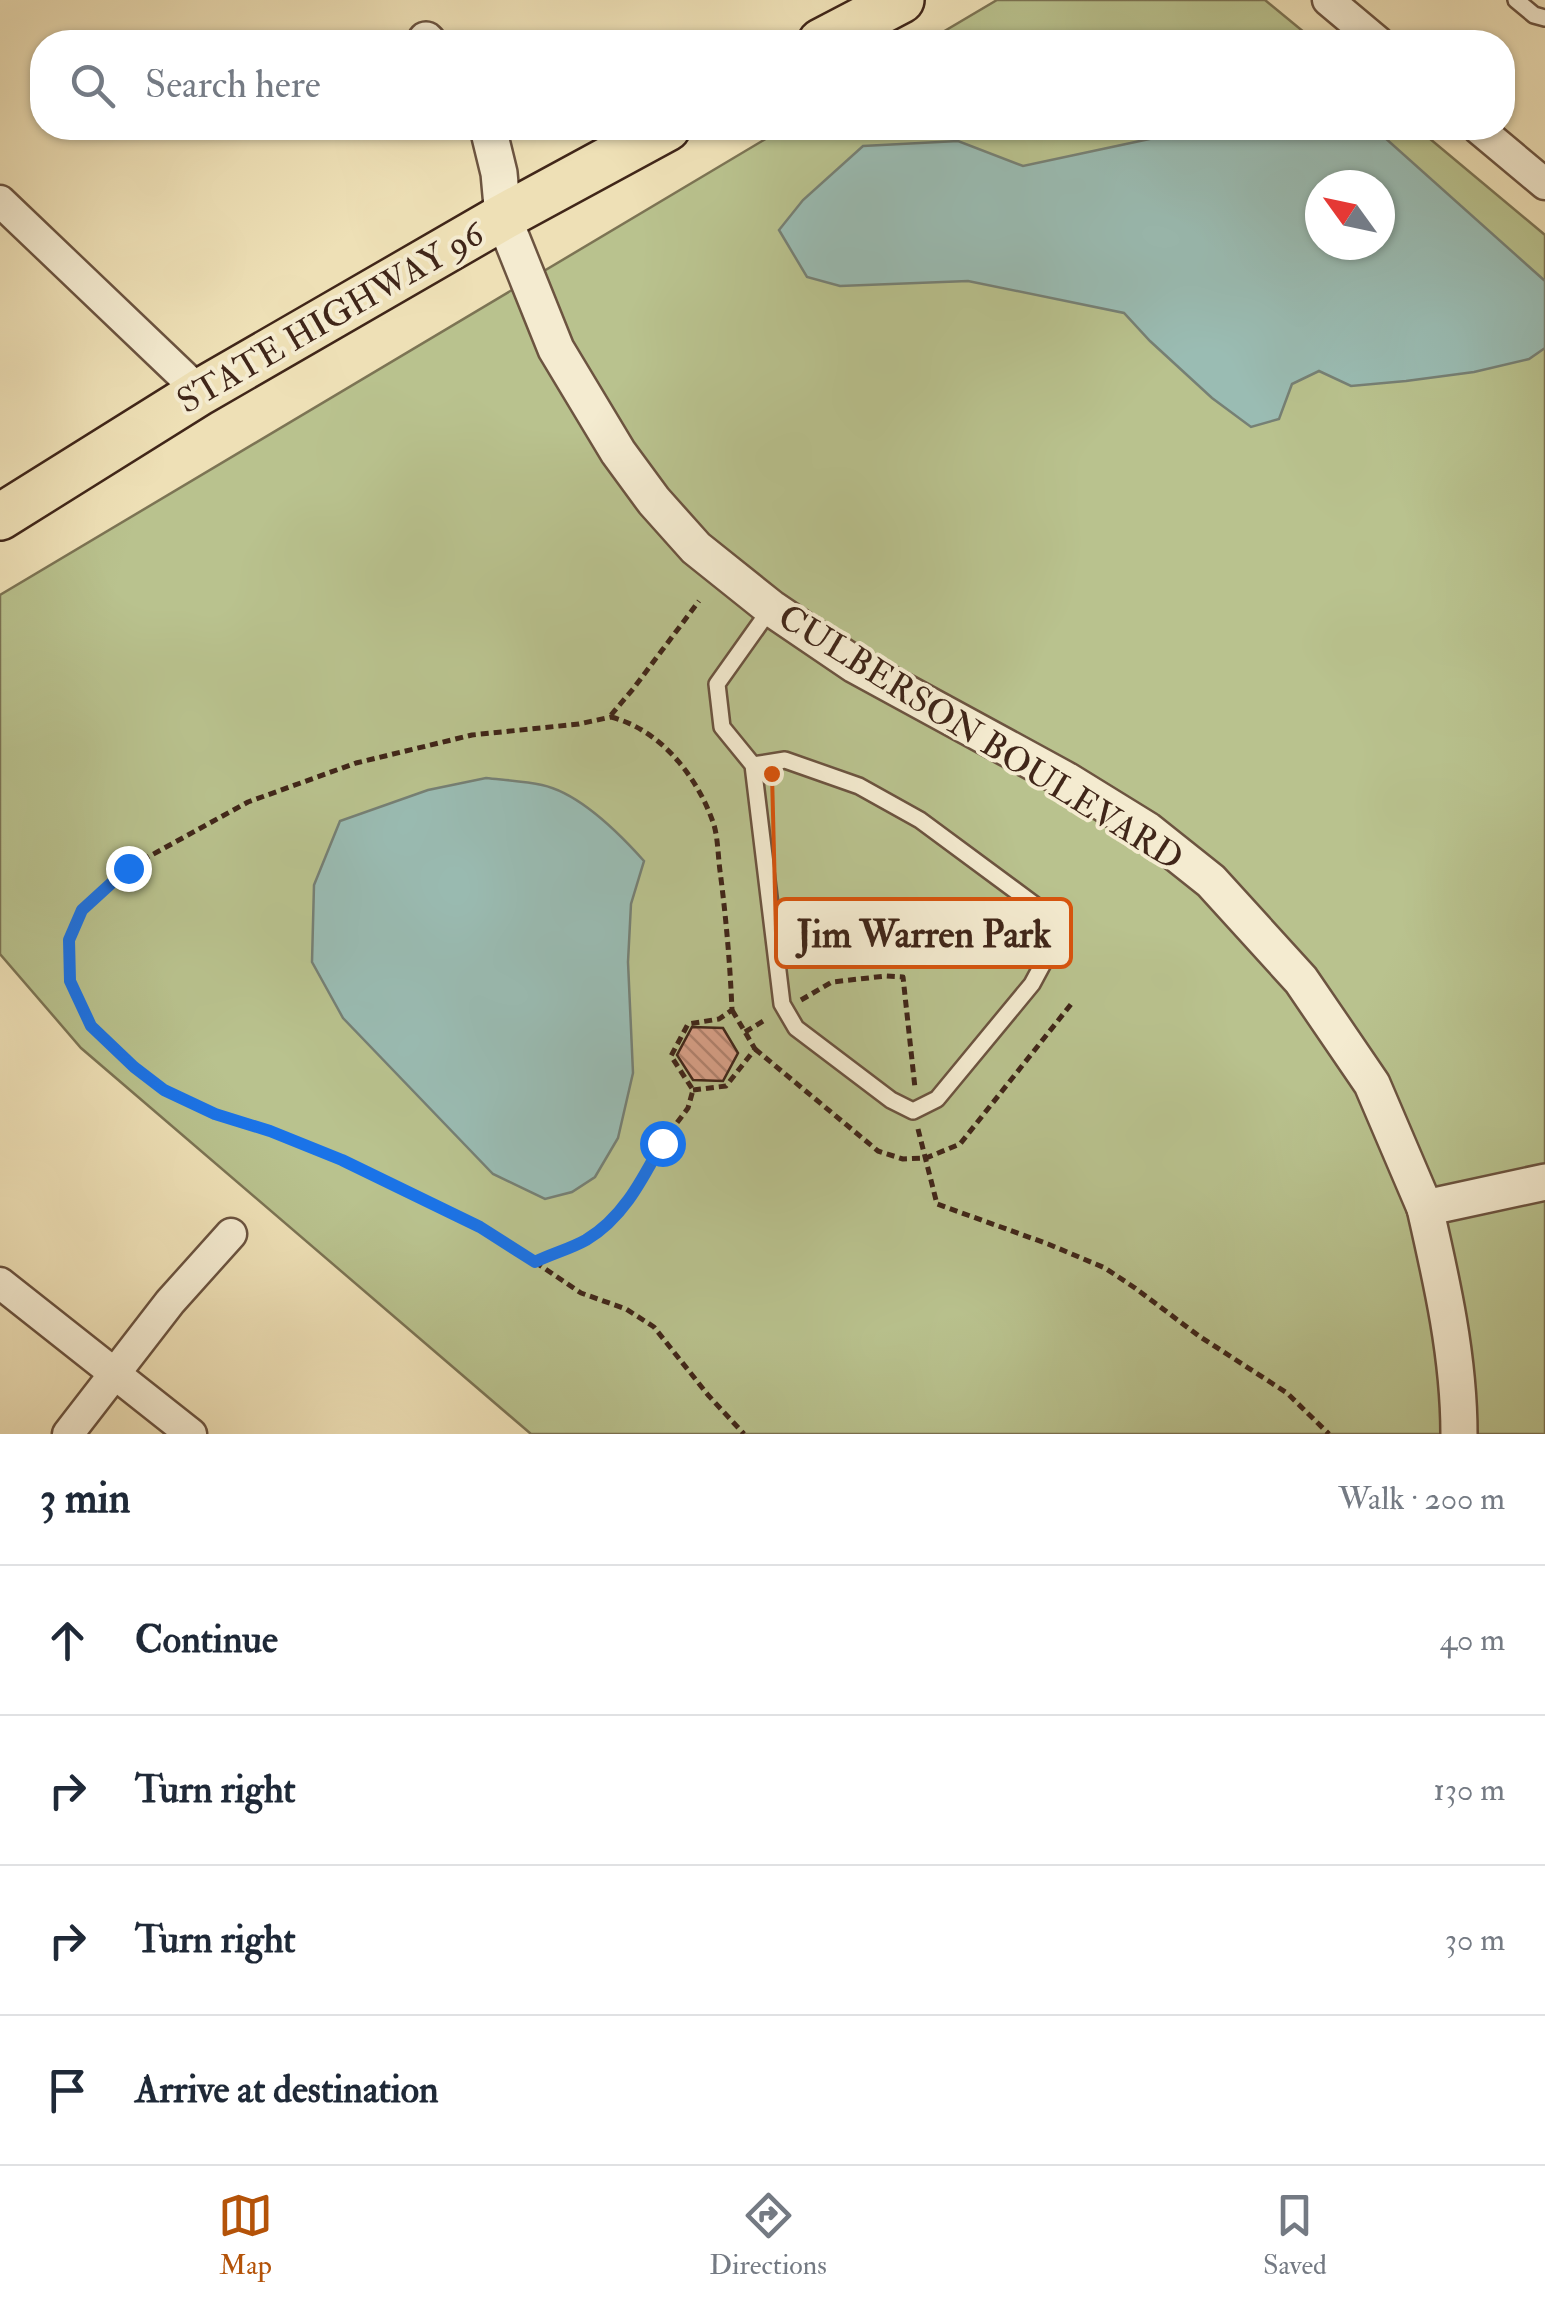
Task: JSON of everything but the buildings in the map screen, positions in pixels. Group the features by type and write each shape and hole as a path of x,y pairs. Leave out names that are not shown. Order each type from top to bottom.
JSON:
{"main road":[{"path":"843,30 900,0"},
{"name":"STATE HIGHWAY 96","path":"0,518 200,392 645,140"}],"street":[{"path":"1328,0 1364,30"},
{"name":"CULBERSON BOULEVARD","path":"491,140 500,173 503,217 556,350 618,452 654,502 696,548 772,608 855,665 1066,780 1147,830 1211,881 1301,980 1372,1084 1425,1208 1444,1291 1457,1376 1458,1434"},
{"path":"1492,140 1545,184"},
{"path":"0,201 200,392"},
{"path":"1425,1208 1545,1182"},
{"path":"68,1434 170,1302 231,1234"},
{"path":"0,1283 190,1434"}],"lane":[{"path":"1516,0 1534,15 1545,18"},
{"path":"753,765 785,760 859,786 920,820 1043,912 1053,946 1032,984 938,1099 913,1111 891,1100 796,1028 782,1004 753,765 722,727 717,684 772,608"}],"path":[{"path":"609,718 699,600"},
{"path":"693,1090 726,1086 755,1049 732,1010 715,828 703,798 678,760 631,722 609,718 472,734 356,762 248,802 128,868 82,910 69,940 70,981 91,1026 164,1090 215,1114 342,1160 480,1227 581,1293 626,1309 654,1327 744,1434"},
{"path":"745,1032 832,982 903,977 915,1088 913,1111 938,1204 1105,1268 1199,1336 1288,1392 1329,1434"},
{"path":"535,1262 585,1241 620,1212 688,1108 693,1090 671,1056 688,1024 719,1018 732,1010"}],"green space":[{"path":"997,0 1265,0 1301,30 946,30"},
{"path":"764,140 1431,140 1545,235 1545,1434 531,1434 81,1048 0,954 0,595"}],"water":[{"path":"1145,140 1387,140 1545,281 1545,348 1529,359 1474,372 1406,381 1351,386 1319,371 1292,384 1279,419 1251,427 1212,398 1124,313 968,281 840,286 807,277 779,230 803,200 863,146 958,141 1023,166"},
{"path":"486,778 542,785 570,796 610,827 644,861 631,904 628,962 633,1073 618,1138 595,1177 572,1192 545,1199 493,1174 343,1018 312,962 314,885 340,821 428,790"}],"place":[{"name":"Jim Warren Park","path":"772,774"}],"route":[{"path":"128,868 82,910 69,940 70,981 91,1026 164,1090 215,1114 342,1160 480,1227 535,1262 585,1241 620,1212 662,1143"}]}
